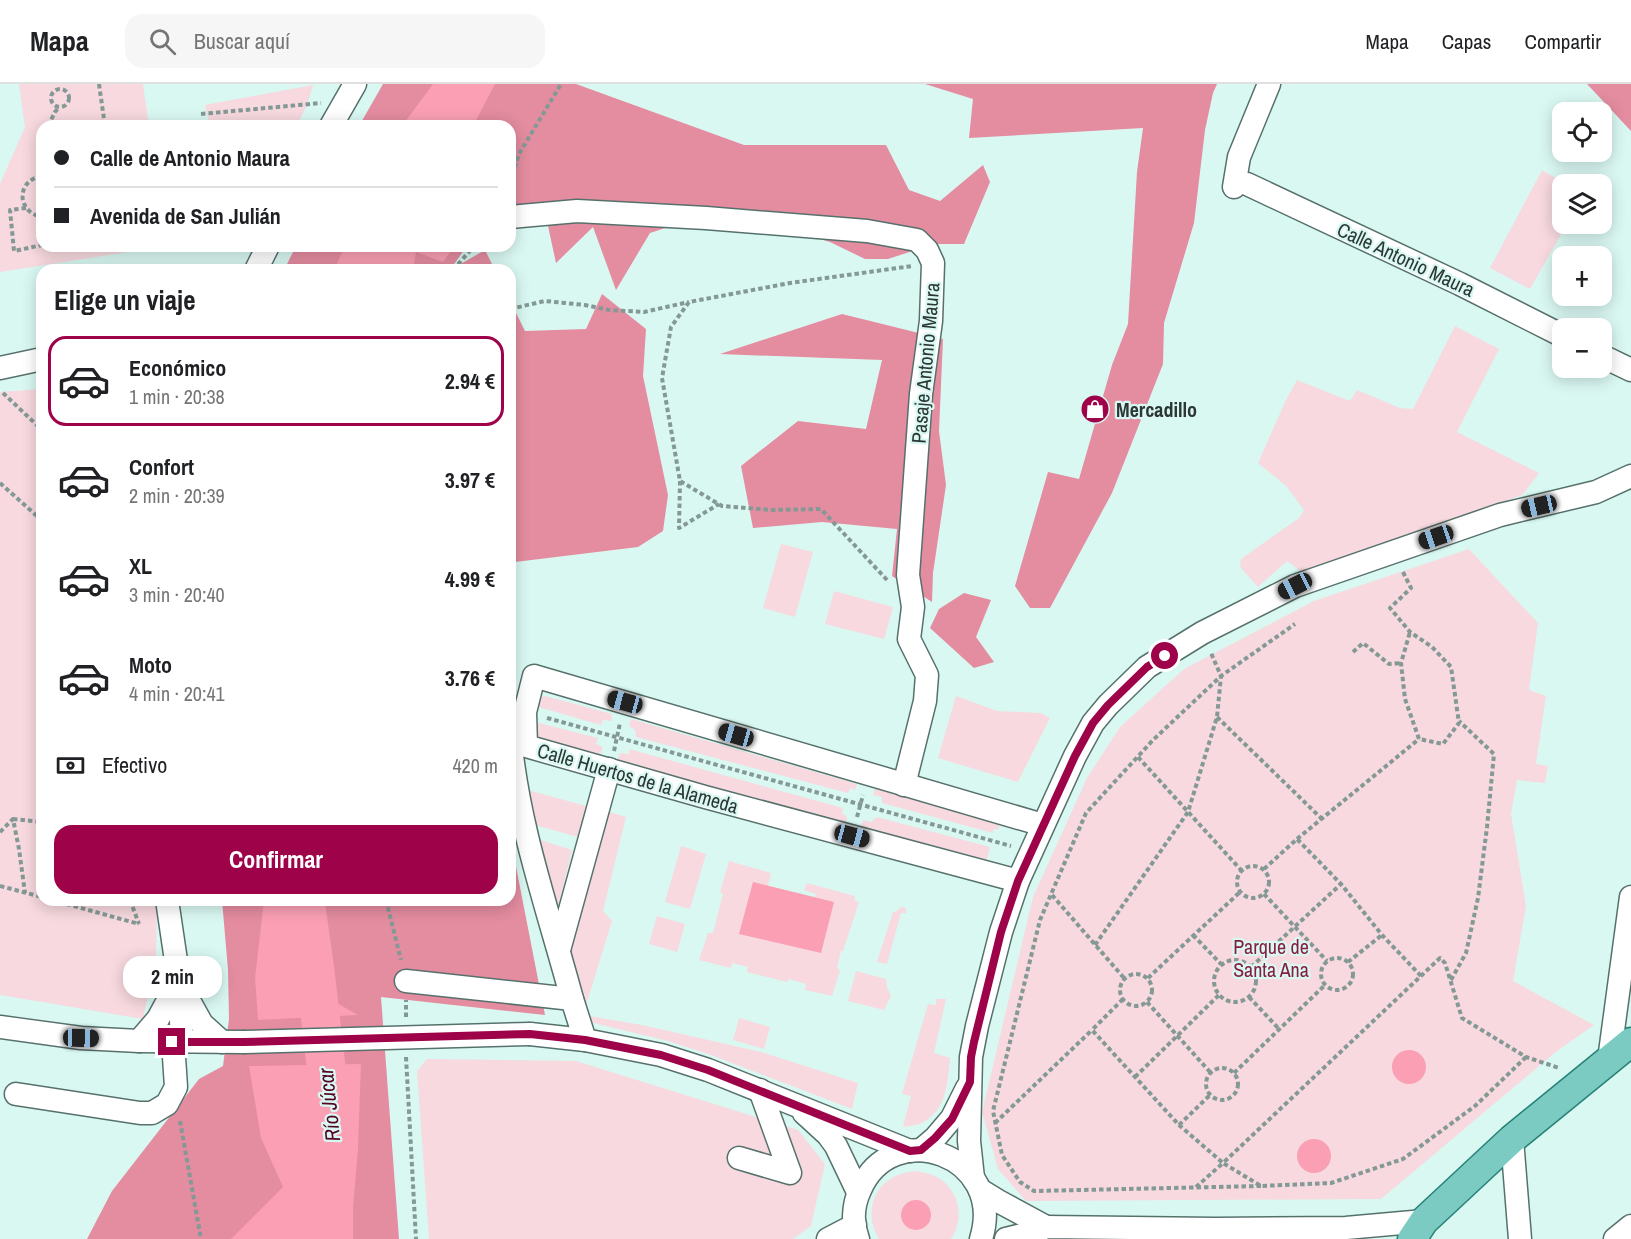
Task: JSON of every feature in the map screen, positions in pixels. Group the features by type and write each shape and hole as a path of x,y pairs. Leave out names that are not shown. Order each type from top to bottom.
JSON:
{"main road":[{"path":"1418,1230 1512,1138 1631,1042"}],"street":[{"name":"Calle Antonio Maura","path":"1269,84 1239,157 1241,186 1460,284 1552,330"},
{"path":"334,120 348,90"},
{"name":"Pasaje Antonio Maura","path":"516,216 577,211 706,218 867,231 917,240 927,250 933,263 931,321 921,394 908,575 913,607 909,639 927,675 925,701 904,784"},
{"path":"0,368 36,359"},
{"path":"1612,361 1631,370"},
{"path":"1612,364 1631,384"},
{"path":"981,1239 986,1216 985,1204 977,1184 969,1141 971,1057 977,1026 1001,932 1018,881 1075,756 1093,723 1124,688 1147,667 1202,633 1295,586 1500,515 1596,492 1631,476"},
{"name":"Calle Huertos de la Alameda","path":"1018,881 705,797 526,746 525,712 534,676 1043,825"},
{"path":"516,727 525,712"},
{"path":"559,950 609,769"},
{"path":"516,784 534,862 585,1040"},
{"path":"1609,1060 1631,897"},
{"path":"16,1094 140,1113 152,1113 167,1104 176,1087 178,981 168,906"},
{"path":"139,1041 158,1019 178,981"},
{"path":"178,981 202,1024 233,1042"},
{"path":"406,981 572,999"},
{"path":"0,1027 81,1038 177,1042 530,1034 585,1040 661,1055 708,1070 799,1108 915,1151 938,1153 956,1161 977,1184 998,1201 1046,1227 1209,1234 1316,1234 1346,1228 1418,1230"},
{"path":"828,1239 856,1232 854,1208 863,1182 877,1166 896,1155 915,1151 935,1138 952,1119 970,1082"},
{"path":"739,1158 790,1173 760,1090"},
{"path":"799,1108 828,1135 836,1146 858,1192"},
{"path":"1512,1138 1520,1239"},
{"path":"1615,1239 1631,1226"},
{"path":"1006,1239 1046,1227"}],"path":[{"path":"99,84 104,120"},
{"path":"516,163 519,154 561,84"},
{"path":"51,120 55,112 60,106 65,105 69,98 65,90 59,87 54,91 51,99 54,104 60,106"},
{"path":"201,114 348,90"},
{"path":"36,178 27,184 22,197 26,208 36,215"},
{"path":"26,208 10,210 14,251 36,246"},
{"path":"458,264 469,252"},
{"path":"516,308 545,301 609,310 644,312 790,283 933,263"},
{"path":"689,302 671,327 662,378 680,481 678,528 719,504"},
{"path":"3,393 36,424"},
{"path":"680,481 722,506 772,510 821,509 913,607"},
{"path":"0,483 36,516"},
{"path":"1393,552 1411,588 1390,608 1410,632 1432,647 1451,667 1459,720 1443,744 1419,739"},
{"path":"1295,624 1221,676 1153,740 1086,813 1040,920 993,1111 1002,1155 1020,1182 1034,1191 1331,1183 1403,1159 1475,1106 1526,1057"},
{"path":"1410,632 1401,663 1405,699 1419,739"},
{"path":"1095,945 1188,812 1217,717 1221,676 1202,633"},
{"path":"1353,652 1363,643 1389,664 1401,663"},
{"path":"609,769 625,702"},
{"path":"525,712 1032,852"},
{"path":"1217,717 1322,819"},
{"path":"1450,981 1466,953 1479,898 1494,754 1459,720"},
{"path":"1264,869 1419,739"},
{"path":"1138,757 1241,870"},
{"path":"852,836 871,774"},
{"path":"13,819 20,849 25,893"},
{"path":"0,831 13,819 36,821"},
{"path":"1297,839 1341,884 1382,935 1420,976"},
{"path":"1252,865 1264,869 1268,874 1269,886 1264,894 1248,898 1240,892 1236,882 1241,870 1252,865"},
{"path":"1251,967 1341,884"},
{"path":"0,886 36,896"},
{"path":"1148,978 1240,892"},
{"path":"1264,894 1327,961"},
{"path":"1051,895 1124,978"},
{"path":"74,906 139,924 132,906"},
{"path":"387,906 406,981 406,1024"},
{"path":"1193,935 1221,964"},
{"path":"1348,962 1382,935"},
{"path":"1336,957 1348,962 1353,973 1350,984 1346,988 1332,990 1325,985 1320,974 1321,968 1327,961 1336,957"},
{"path":"1195,1188 1440,958 1445,963 1462,1018 1526,1057 1555,1066 1584,1080"},
{"path":"1229,960 1237,960 1251,967 1256,982 1249,997 1234,1002 1219,995 1214,987 1214,979 1221,964 1229,960"},
{"path":"1136,973 1148,978 1152,983 1152,994 1147,1002 1139,1006 1132,1006 1124,999 1120,990 1121,983 1124,978 1136,973"},
{"path":"1234,1073 1325,985"},
{"path":"1135,1077 1219,995"},
{"path":"1249,997 1280,1029"},
{"path":"995,1123 1124,999"},
{"path":"1147,1002 1210,1072"},
{"path":"1092,1030 1179,1125 1223,1163 1261,1186"},
{"path":"406,1046 405,1068 416,1239"},
{"path":"1221,1067 1234,1073 1238,1088 1231,1097 1217,1100 1210,1095 1205,1084 1210,1072 1221,1067"},
{"path":"176,1087 201,1239"},
{"path":"1179,1125 1210,1095"}],"green space":[{"path":"19,84 143,84 148,120 36,120 36,252 128,252 51,264 36,264 36,266 0,272 0,184 25,127"},
{"path":"313,85 300,120 209,120 205,105"},
{"path":"1542,170 1552,176 1552,234 1561,234 1554,246 1552,246 1552,250 1530,289 1490,268"},
{"path":"1455,326 1499,349 1457,432 1539,473 1522,495 1303,573 1287,561 1258,587 1240,567 1241,559 1299,518 1304,510 1286,486 1258,463 1297,380 1350,401 1357,390 1400,408 1413,409"},
{"path":"36,389 36,906 157,906 156,958 143,1019 0,995 0,392"},
{"path":"781,544 813,552 795,617 763,608"},
{"name":"Parque de Santa Ana","path":"1469,549 1538,623 1529,690 1546,696 1536,764 1548,766 1545,783 1517,780 1511,814 1526,906 1513,981 1594,1025 1557,1051 1381,1199 1026,1201 998,1169 982,1112 1033,897 1087,778 1120,727 1184,669 1314,601"},
{"path":"834,591 893,607 884,639 825,624"},
{"path":"545,696 612,714 612,721 603,720 601,725 535,706 538,698"},
{"path":"956,696 997,711 1041,713 1050,718 1018,782 938,758"},
{"path":"631,719 857,784 855,790 851,788 848,793 636,737 635,730 629,726"},
{"path":"531,721 598,738 596,744 603,747 600,755 538,739 530,732"},
{"path":"629,749 843,808 842,814 847,816 846,823 617,761 620,753 629,754"},
{"path":"876,785 1001,820 998,830 993,829 993,833 882,803 882,797 873,795"},
{"path":"524,789 586,806 578,837 524,822"},
{"path":"603,810 626,817 603,911 612,921 583,1015 642,1025 761,1052 858,1083 852,1109 711,1055 668,1041 581,1020 566,949"},
{"path":"877,817 990,847 986,863 860,830 863,820 871,822"},
{"path":"534,838 572,850 555,919"},
{"path":"681,846 706,854 690,909 665,902"},
{"path":"729,861 771,873 768,886 834,902 815,897 816,894 804,890 807,883 855,896 854,900 859,902 843,951 841,951 837,968 840,970 832,996 805,990 806,984 789,979 787,982 747,972 748,967 732,963 731,968 699,960 708,933 713,933 723,894 720,892"},
{"path":"901,907 906,908 906,913 901,913 887,964 877,962 893,912"},
{"path":"657,916 685,924 677,952 649,944"},
{"path":"856,971 886,979 891,996 884,1010 848,1001"},
{"path":"936,999 946,999 934,1053 950,1058 945,1094 931,1117 922,1123 903,1127 911,1096 902,1094 928,1004 936,1005"},
{"path":"739,1018 770,1027 764,1049 733,1040"},
{"path":"427,1059 576,1061 798,1130 825,1164 811,1226 793,1239 429,1239 417,1071"},
{"path":"916,1171 940,1179 953,1193 959,1216 955,1232 951,1239 879,1239 875,1232 872,1215 877,1192 882,1185 895,1176"}],"shaded area":[{"path":"383,84 576,84 744,145 886,145 909,190 940,201 983,165 990,182 964,244 934,244 888,259 865,259 830,242 720,210 650,233 616,290 593,227 556,263 545,212 516,210 516,120 362,120"},
{"path":"925,84 1217,84 1205,130 1194,223 1164,323 1163,364 1112,493 1050,608 1030,608 1015,586 1048,472 1079,479 1112,365 1128,324 1137,172 1143,128 969,138 973,99"},
{"path":"1587,84 1631,84 1631,131 1612,111 1612,102 1604,102"},
{"path":"293,252 463,252 454,264 287,264"},
{"path":"482,252 486,252 492,264 460,264"},
{"path":"602,294 646,329 643,376 668,495 663,531 638,547 516,562 516,313 525,331 586,329"},
{"path":"842,314 943,339 939,431 946,485 933,573 932,602 892,576 897,529 822,522 753,528 741,466 798,421 866,429 882,360 720,354"},
{"path":"964,593 991,600 976,637 994,662 974,668 930,628 939,609"},
{"path":"516,867 545,1015 381,997 399,1239 87,1239 112,1191 199,1079 223,1066 229,1019 228,970 223,906 516,906"}],"water":[{"path":"433,84 495,84 476,120 406,120"},
{"path":"342,252 416,252 414,264 337,264"},
{"path":"416,252 450,252 443,262"},
{"path":"753,882 834,902 821,953 739,934"},
{"path":"263,906 300,906 295,913 319,934 335,1002 358,1015 258,1020 255,978"},
{"path":"1409,1050 1421,1055 1426,1067 1421,1079 1409,1084 1397,1079 1392,1067 1397,1055"},
{"path":"361,1064 353,1239 231,1239 283,1187 261,1138 249,1066"},
{"path":"1314,1139 1326,1144 1331,1156 1326,1168 1314,1173 1302,1168 1297,1156 1302,1144"},
{"path":"916,1200 927,1204 931,1215 927,1226 916,1230 905,1226 901,1215 905,1204"}],"waterway":[{"name":"Río Júcar","path":"306,906 332,1118"}],"place":[{"name":"Mercadillo","path":"1095,409"}],"route":[{"path":"172,1042 530,1034 585,1040 661,1055 708,1070 910,1151 921,1150 952,1119 970,1082 974,1042 1001,932 1018,881 1075,756 1093,723 1108,705 1147,667 1165,656"}]}
